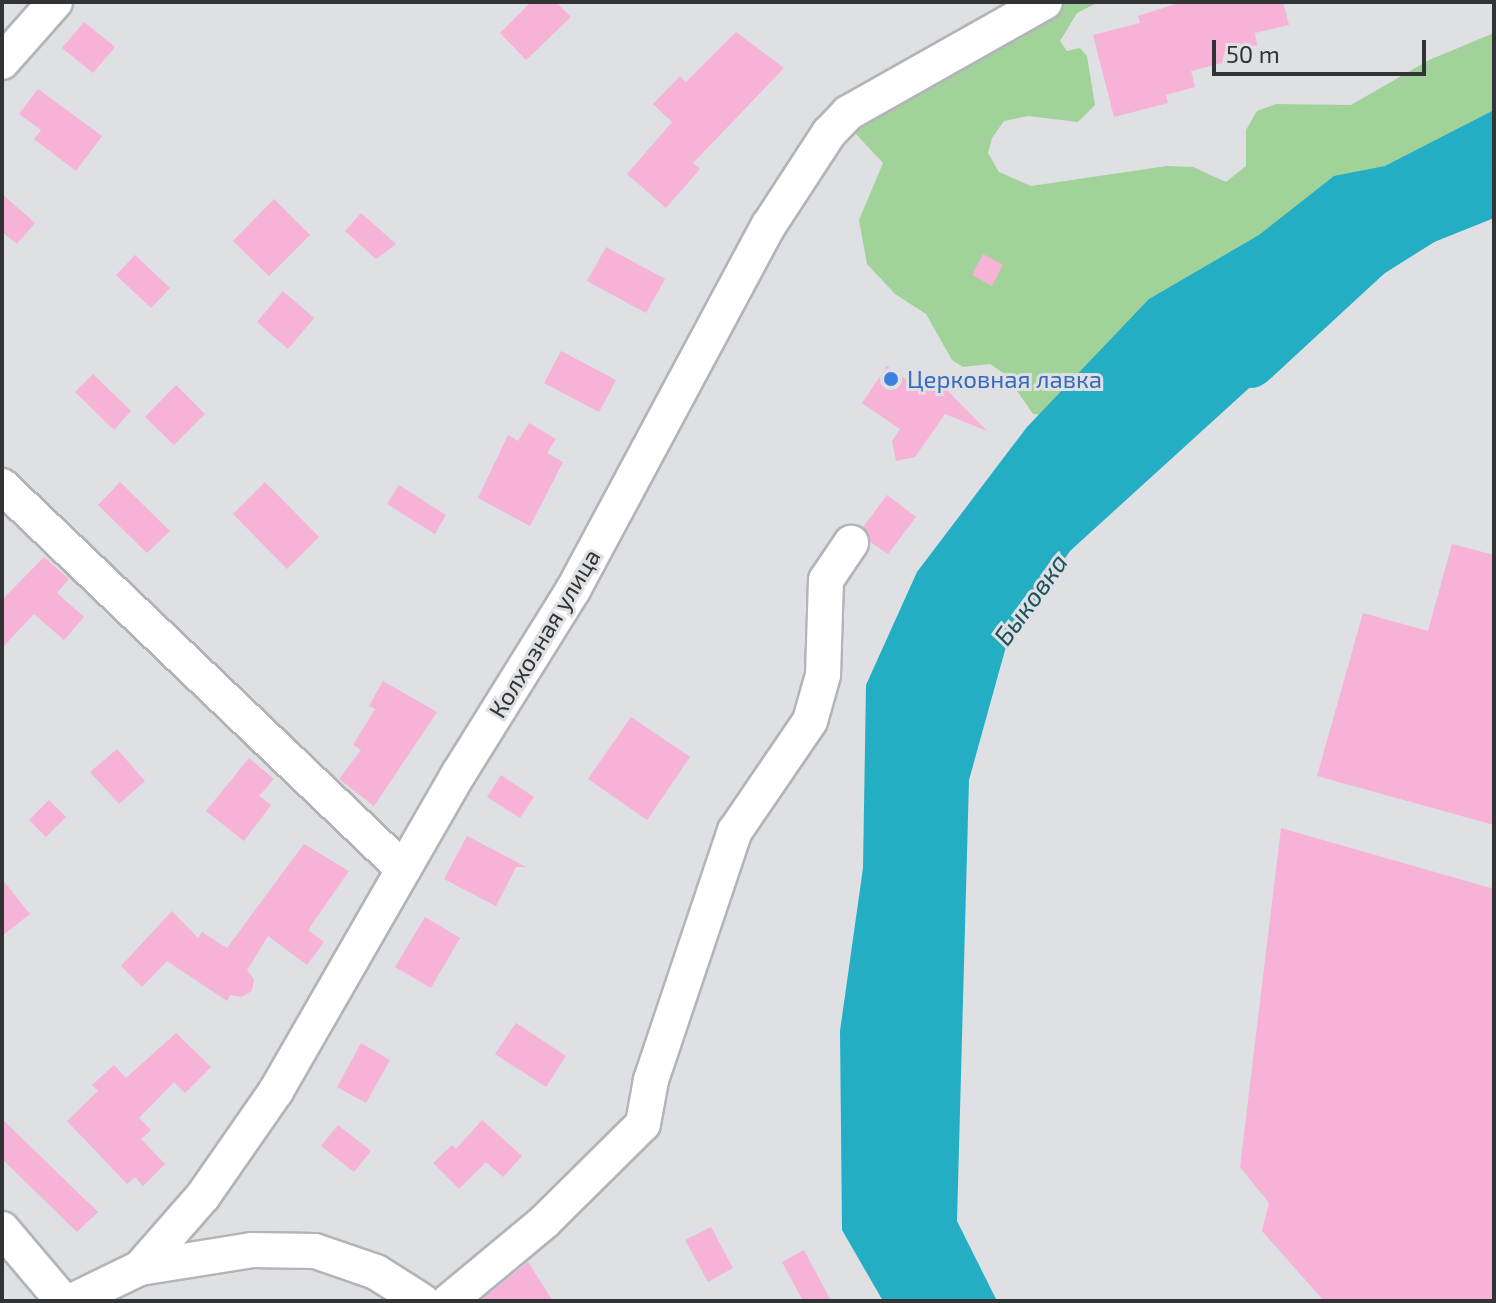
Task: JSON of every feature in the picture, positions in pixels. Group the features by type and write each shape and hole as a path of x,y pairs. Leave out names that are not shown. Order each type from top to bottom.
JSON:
{"street":[{"path":"2,62 55,2"},
{"name":"Колхозная улица","path":"72,1301 140,1268 203,1196 276,1091 403,869 573,590 769,225 829,133 848,113 1045,2"},
{"path":"2,486 403,869"},
{"path":"449,1301 544,1222 643,1124 651,1080 735,831 810,721 823,675 826,580 851,543"},
{"path":"2,1229 63,1301"},
{"path":"140,1268 252,1250 315,1251 376,1272 422,1301"}],"green space":[{"path":"1029,2 1099,2 1077,13 1060,41 1067,51 1080,48 1087,56 1095,105 1078,122 1028,116 1004,121 992,138 988,153 999,172 1031,186 1167,166 1193,167 1226,182 1246,166 1246,130 1257,111 1276,104 1351,105 1429,60 1494,33 1494,110 1046,415 1033,414 1006,375 990,364 963,367 952,360 926,314 895,294 867,264 859,220 883,163 853,131 858,105 984,57"}],"water":[{"path":"1494,110 1494,174 1375,222 1329,271 1258,380 1070,551 1007,643 969,780 957,1221 997,1301 883,1301 842,1230 840,1031 863,868 866,685 917,572 1027,427 1149,299 1259,235 1334,176 1385,166"}],"building":[{"path":"531,2 556,2 571,17 526,60 500,33"},
{"path":"1182,2 1283,2 1289,25 1255,33 1257,45 1224,53 1222,63 1191,71 1195,87 1166,95 1168,103 1114,117 1093,35 1140,23 1138,16"},
{"path":"84,22 115,47 93,73 62,48"},
{"path":"736,32 784,68 693,163 700,169 666,208 627,174 672,122 653,104 680,76 686,82"},
{"path":"38,89 102,136 76,171 34,139 41,130 19,114"},
{"path":"2,194 35,223 17,244 2,232"},
{"path":"274,199 310,235 269,276 233,241"},
{"path":"361,213 396,244 376,259 345,231"},
{"path":"606,247 665,279 646,313 587,281"},
{"path":"983,254 1003,265 992,286 972,275"},
{"path":"135,255 170,288 151,308 116,275"},
{"path":"283,291 314,318 288,349 257,322"},
{"path":"561,351 616,380 599,412 544,383"},
{"path":"887,366 921,390 927,381 946,389 987,431 945,414 915,457 896,461 892,441 900,429 862,403"},
{"path":"93,374 131,411 114,430 75,392"},
{"path":"176,385 205,414 174,445 145,417"},
{"path":"529,423 556,439 547,453 563,462 530,526 478,498 508,435 518,441"},
{"path":"120,482 170,531 147,553 98,505"},
{"path":"265,482 319,537 287,569 233,514"},
{"path":"399,485 446,515 435,534 387,504"},
{"path":"887,495 916,517 888,554 870,542 863,527"},
{"path":"1452,544 1494,555 1494,825 1317,776 1363,613 1428,631"},
{"path":"44,557 69,579 57,593 84,617 64,640 34,614 2,648 2,600"},
{"path":"383,681 437,712 374,806 339,779 361,750 353,745 375,709 369,706"},
{"path":"631,717 690,757 647,820 588,779"},
{"path":"117,749 145,781 119,804 90,772"},
{"path":"249,758 274,779 259,796 271,805 244,841 206,811"},
{"path":"501,775 534,797 520,818 487,797"},
{"path":"49,800 66,817 46,837 29,820"},
{"path":"1281,828 1494,889 1494,1301 1324,1301 1262,1231 1269,1203 1240,1167"},
{"path":"467,836 526,867 516,867 496,906 444,879"},
{"path":"304,844 349,871 308,930 324,942 307,965 268,936 247,970 254,979 252,991 241,997 230,995 227,1001 167,961 142,987 121,966 172,911 198,938 202,932 227,948"},
{"path":"2,879 30,914 2,936"},
{"path":"425,917 460,938 431,988 395,967"},
{"path":"516,1023 566,1056 546,1087 495,1054"},
{"path":"176,1033 211,1067 185,1093 174,1082 139,1118 151,1130 141,1139 165,1164 143,1186 135,1177 127,1184 67,1121 98,1091 92,1085 114,1065 126,1078"},
{"path":"361,1043 390,1060 366,1103 337,1087"},
{"path":"2,1119 98,1212 77,1232 2,1159"},
{"path":"482,1120 522,1156 503,1177 486,1162 459,1189 433,1163 452,1145 456,1149"},
{"path":"338,1125 371,1151 354,1172 321,1146"},
{"path":"711,1227 733,1268 708,1282 685,1240"},
{"path":"804,1250 831,1301 803,1301 782,1262"},
{"path":"528,1262 553,1301 480,1301"}],"waterway":[{"name":"Быковка","path":"1250,362 1368,253 1422,219 1494,190"}],"place":[{"name":"Церковная лавка","path":"891,379"}]}
